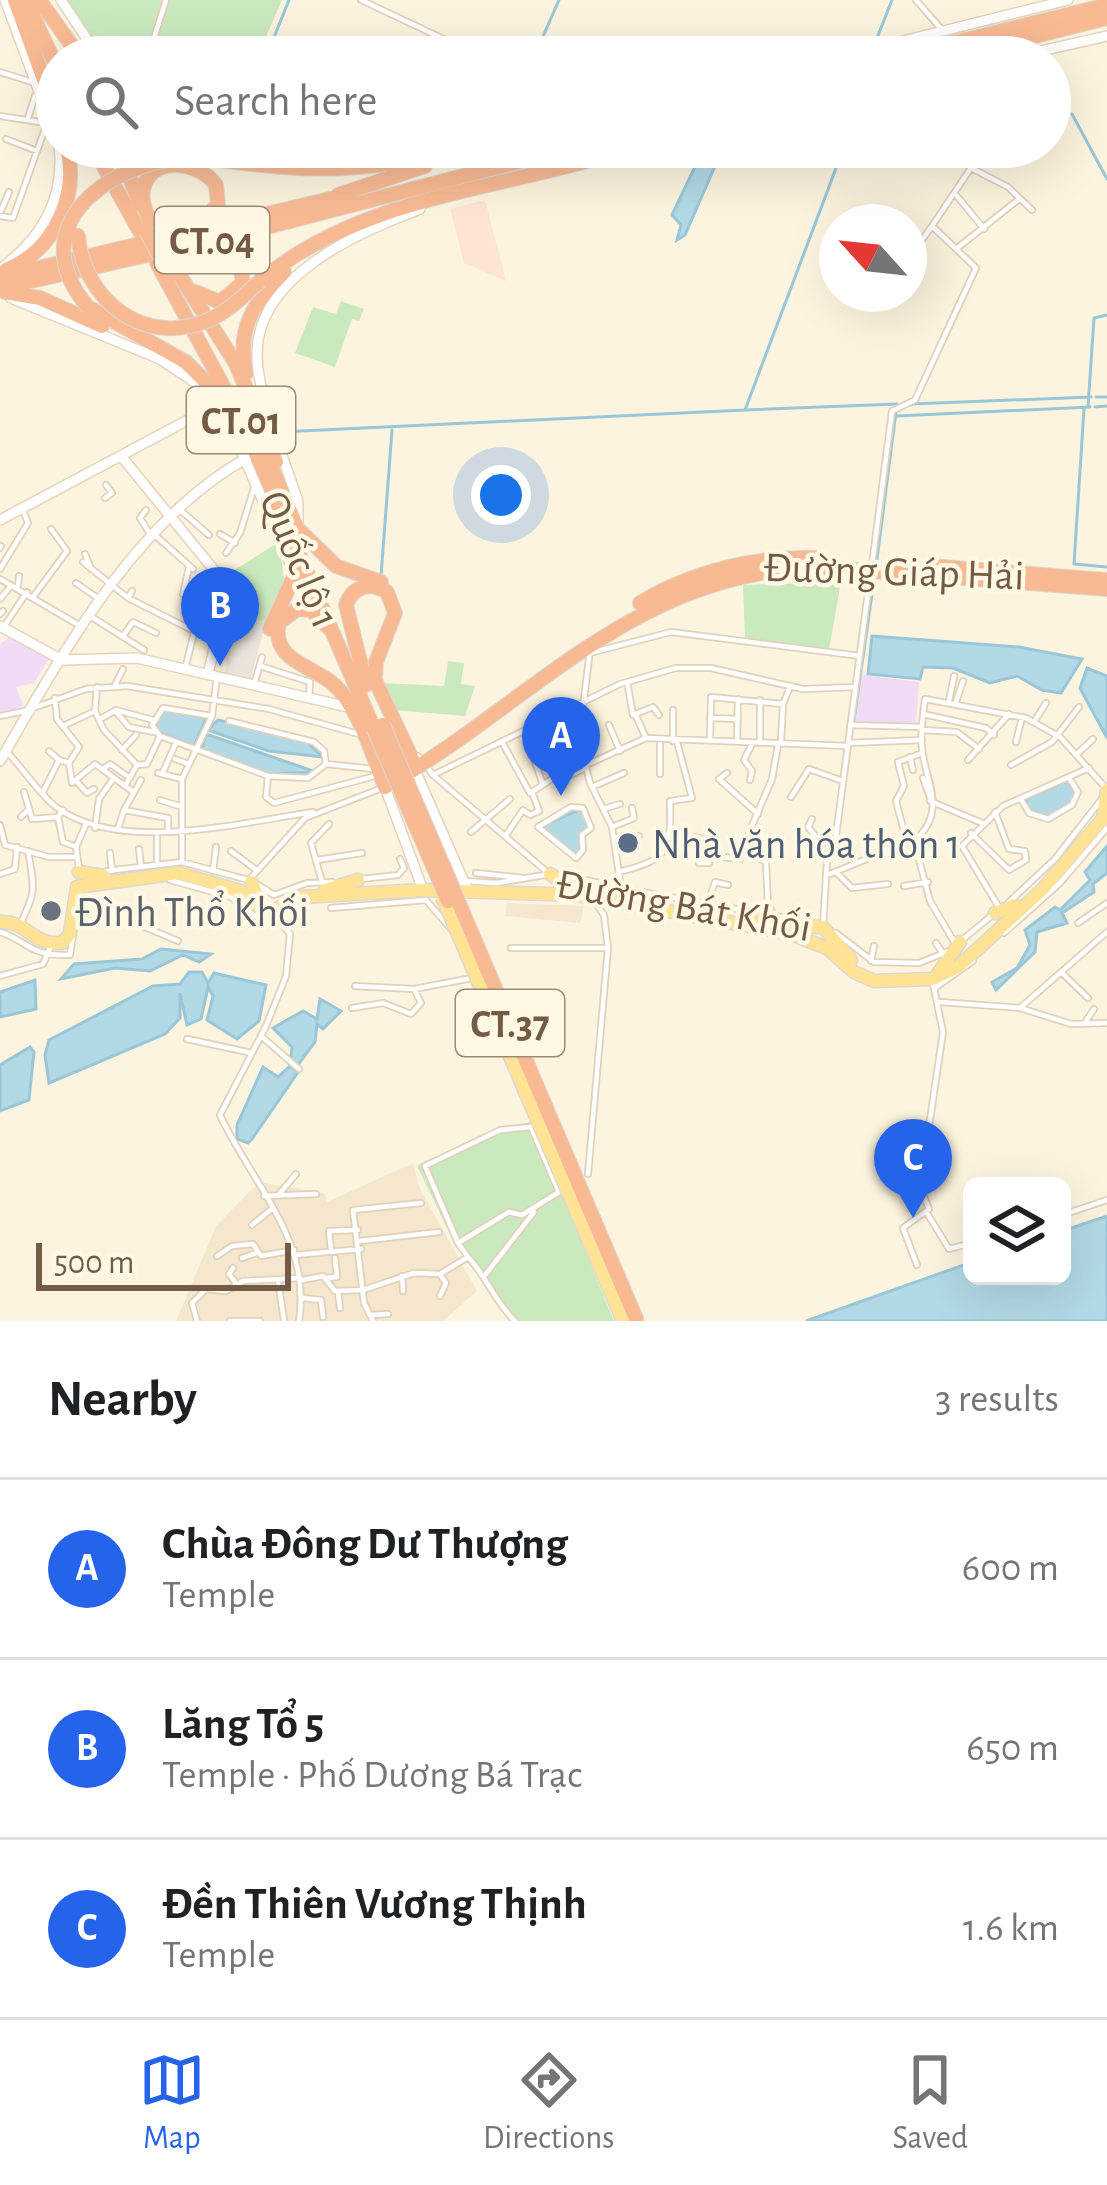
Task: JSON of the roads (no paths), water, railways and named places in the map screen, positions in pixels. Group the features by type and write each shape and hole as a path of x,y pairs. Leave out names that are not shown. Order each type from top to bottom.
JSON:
{"highway":[{"path":"19,0 36,61"},
{"path":"19,0 39,36"},
{"path":"40,1 64,36"},
{"path":"978,36 1107,5"},
{"path":"983,36 1107,18"},
{"path":"68,168 84,266 100,295 124,316 153,326 208,321 311,244 356,223 562,168"},
{"path":"0,272 34,254 57,225 71,183 68,168"},
{"path":"94,269 214,244 238,254 245,271 238,292 220,302 198,296 164,262 145,234 108,168"},
{"path":"125,168 145,234"},
{"path":"130,168 88,197 70,227 66,256 71,281 88,307 144,341"},
{"path":"145,234 142,196 152,175 171,168"},
{"path":"145,234 209,219 219,199 209,176 191,168"},
{"path":"278,168 296,172 370,168"},
{"path":"328,204 421,168"},
{"name":"CT.04","path":"0,291 461,168"},
{"name":"CT.04","path":"0,272 145,234 328,204 483,168"},
{"path":"328,204 528,176"},
{"path":"285,496 242,353 250,312 289,267 356,223"},
{"name":"Quốc lộ 1","path":"164,262 232,400 261,480 294,532 366,685 376,710 370,729"},
{"name":"Quốc lộ 1","path":"164,262 285,496 294,532 370,729"},
{"path":"181,276 228,351 258,412"},
{"path":"0,291 40,298 186,362 217,390 261,480"},
{"path":"294,532 295,574 270,628 272,645 289,662 324,678"},
{"path":"294,532 336,566 387,585 399,599 398,625 381,663 380,680 420,765"},
{"name":"Đường Giáp Hải","path":"377,775 420,765 592,640 646,608 729,577 773,568 872,567 1107,580"},
{"name":"Đường Giáp Hải","path":"872,567 1107,590"},
{"path":"366,685 346,605 356,590 371,586 387,592 395,609 376,662"},
{"path":"332,631 304,609 290,612 279,622 277,638 284,651 324,678 370,729 377,775"},
{"path":"366,685 361,653 371,650 378,692 420,765"},
{"path":"324,678 333,666 347,674"},
{"name":"CT.37","path":"370,729 624,1321"},
{"name":"CT.37","path":"370,729 639,1321"}],"main road":[{"path":"5,0 36,70"},
{"path":"61,0 85,36"},
{"path":"977,36 1068,0"},
{"path":"1071,44 1103,36"},
{"path":"294,532 299,506 257,357 261,329 274,302 301,274 356,235 453,195"},
{"path":"0,291 160,359 196,383 216,405 261,480 289,554 289,580 282,597"},
{"path":"0,520 216,405"},
{"path":"121,456 176,513 219,574 225,600 213,676"},
{"path":"2,758 109,586 210,480 247,458"},
{"path":"2,629 66,658 137,658 348,707"},
{"path":"343,655 370,729"},
{"path":"420,765 466,885"},
{"path":"377,775 425,895"},
{"path":"310,897 425,895 466,885 585,896 764,928 827,948 861,976 933,984 1042,890 1106,821 1107,790"},
{"path":"80,872 114,874 180,863"},
{"path":"160,868 240,891 270,916"},
{"path":"0,917 49,949 67,940 76,912 77,887 114,874"},
{"path":"550,874 585,896 621,888 656,909"},
{"path":"252,877 270,916"},
{"path":"270,916 358,880"},
{"path":"998,911 1042,890"},
{"path":"742,923 768,911"},
{"path":"764,928 823,926 861,976"},
{"path":"933,984 958,944"}],"street":[{"path":"155,36 166,0"},
{"path":"361,0 432,36"},
{"path":"916,0 944,36"},
{"path":"0,72 36,84"},
{"path":"28,118 36,101"},
{"path":"0,116 36,118"},
{"path":"6,139 36,151"},
{"path":"9,192 1,214 13,218 36,154"},
{"path":"927,233 973,169 1008,187 1032,210"},
{"path":"956,194 984,229"},
{"path":"956,248 1018,200"},
{"path":"823,926 892,411 900,403 915,400 976,268 932,226"},
{"path":"226,553 235,543 261,480"},
{"path":"106,485 112,493 106,498"},
{"path":"234,505 248,508"},
{"path":"0,569 28,523 22,508"},
{"path":"146,510 140,518 191,568 182,592 225,600"},
{"path":"176,513 208,535"},
{"path":"2,629 67,551 51,529"},
{"path":"220,534 235,543"},
{"path":"86,554 91,569"},
{"path":"83,562 109,586 130,595 144,611 195,627 219,629"},
{"path":"0,599 16,586 19,576"},
{"path":"0,579 82,627"},
{"path":"76,584 100,599"},
{"path":"185,669 195,627 190,596"},
{"path":"90,616 123,636"},
{"path":"144,650 122,641 123,636 134,622 156,633"},
{"path":"621,888 612,827 592,787 579,739 592,640 670,632 860,656"},
{"path":"254,686 262,657"},
{"path":"260,666 310,682 309,700"},
{"path":"420,765 502,742 627,682 694,667 790,687 855,687"},
{"path":"115,685 123,669"},
{"path":"213,676 212,716 182,778 180,863 252,877"},
{"path":"953,701 954,676"},
{"path":"953,701 963,681"},
{"path":"627,682 634,715 646,738"},
{"path":"0,716 115,685 370,729"},
{"path":"97,687 95,711 104,730 137,765"},
{"path":"712,856 740,859 772,779 783,704 790,687"},
{"path":"707,742 710,697 783,704"},
{"path":"737,741 738,697"},
{"path":"55,698 63,726 79,747 68,776 87,793 94,788"},
{"path":"828,874 862,855 910,842 928,829 932,777 922,753 925,699 953,701 1034,722 1057,735 1107,790 1054,859 944,955 919,963 871,961 874,946"},
{"path":"760,700 760,741"},
{"path":"1034,722 1046,703"},
{"path":"1012,765 1057,735 1079,706"},
{"path":"625,719 653,707 658,716"},
{"path":"153,720 163,708 212,716"},
{"path":"101,718 116,710 153,720"},
{"path":"116,710 129,728 268,776 302,779 320,773 326,764 324,751 314,742 229,721"},
{"path":"620,872 660,856 671,842 670,801 692,798 675,742 673,710"},
{"path":"63,726 95,711"},
{"path":"923,714 986,728 994,735"},
{"path":"968,760 1009,714"},
{"path":"1016,742 1022,717"},
{"path":"710,718 738,719"},
{"path":"137,765 147,764 157,734 153,720"},
{"path":"609,725 620,751"},
{"path":"850,725 957,732 980,749"},
{"path":"122,750 136,735"},
{"path":"502,742 525,792 532,792 542,782 558,775 561,780 646,738 795,745 922,740"},
{"path":"1077,754 1093,739"},
{"path":"659,741 660,774"},
{"path":"707,742 780,743"},
{"path":"177,743 160,772 182,778"},
{"path":"750,780 752,771 744,760 752,744"},
{"path":"542,782 532,753 545,747"},
{"path":"49,751 69,764"},
{"path":"922,753 898,762 904,786 896,800 928,882 930,901 958,944"},
{"path":"910,757 913,770"},
{"path":"2,758 44,792 60,813 95,828 181,831 313,812"},
{"path":"175,759 189,764"},
{"path":"44,792 59,760"},
{"path":"76,783 95,764 132,791"},
{"path":"103,769 110,764 130,778"},
{"path":"326,764 377,775"},
{"path":"125,786 137,765"},
{"path":"420,765 550,874"},
{"path":"998,911 962,845 994,812 1089,768"},
{"path":"791,797 809,769 843,781"},
{"path":"727,772 719,779 724,787 758,814"},
{"path":"320,773 324,787"},
{"path":"592,787 624,773"},
{"path":"268,776 271,802 377,775"},
{"path":"252,877 313,812 377,775"},
{"path":"1021,799 1029,813 1048,819 1078,796 1067,777"},
{"path":"923,778 930,799 982,823"},
{"path":"95,828 99,799 115,779"},
{"path":"117,831 132,791 141,781"},
{"path":"24,792 32,819 60,813"},
{"path":"532,792 542,822"},
{"path":"471,832 510,799"},
{"path":"160,800 179,806"},
{"path":"603,809 620,804"},
{"path":"571,807 583,808 591,829 582,835 580,856 569,856 546,839 538,826 542,822 571,807"},
{"path":"612,827 634,818 632,808"},
{"path":"21,817 29,809"},
{"path":"124,810 168,818 168,830"},
{"path":"506,835 523,810 530,815 536,812"},
{"path":"971,833 1009,870 1027,860 1025,851 1009,849 994,812"},
{"path":"60,813 63,842 76,847"},
{"path":"812,819 808,826 814,836 833,843"},
{"path":"963,1245 949,1249 927,1213 920,1187 938,1084 940,1002 933,984 959,976 1033,909 1106,821"},
{"path":"80,872 76,847 86,824"},
{"path":"322,882 311,843 329,824"},
{"path":"0,825 2,846 75,857"},
{"path":"615,841 639,836"},
{"path":"110,853 114,874 160,868 157,837"},
{"path":"671,842 706,838 714,842 708,863 700,863"},
{"path":"757,856 769,847"},
{"path":"0,874 15,869 17,848"},
{"path":"213,871 216,848"},
{"path":"139,849 141,867"},
{"path":"742,849 757,856 769,872 768,911"},
{"path":"20,926 33,908 37,888 28,851"},
{"path":"231,851 274,895 322,882 398,875 403,872 400,859"},
{"path":"316,860 362,853"},
{"path":"837,872 852,888 889,884"},
{"path":"476,873 530,879"},
{"name":"Đường Bát Khối","path":"466,885 550,874 768,911 823,926 871,961"},
{"path":"178,941 140,925 76,912 85,891 168,880 237,899 258,920 270,916 289,930 292,944 286,976 262,1036 220,1114 264,1196 287,1228 303,1279 299,1321"},
{"path":"709,900 715,882 728,885"},
{"path":"904,886 928,882"},
{"path":"331,908 425,895 455,933 532,1118"},
{"path":"585,896 604,915 608,948 588,1174"},
{"path":"1078,923 1107,902"},
{"path":"0,932 26,950 49,949 43,964 0,976"},
{"path":"1020,1008 1107,932"},
{"path":"936,943 944,955"},
{"path":"511,949 608,948"},
{"path":"1062,973 1088,998"},
{"path":"355,986 417,992 472,978"},
{"path":"352,1009 383,1003 407,1015 419,1008 417,992"},
{"path":"940,1002 1020,1008 1072,1024 1107,1023"},
{"path":"1086,1021 1094,1009"},
{"path":"262,1036 299,1069"},
{"path":"188,1039 252,1053"},
{"path":"458,1243 509,1212 522,1215 536,1209 559,1192 530,1126 500,1130 456,1155 429,1162 424,1174 458,1243 486,1274 489,1288 515,1321"},
{"path":"275,1196 296,1174"},
{"path":"264,1196 316,1194"},
{"path":"1071,1212 1107,1200"},
{"path":"388,1314 371,1318 363,1290 355,1207 421,1203"},
{"path":"252,1225 273,1208"},
{"path":"486,1274 536,1209"},
{"path":"917,1265 903,1228 927,1213"},
{"path":"277,1234 287,1228"},
{"path":"331,1250 326,1241 329,1231 358,1230"},
{"path":"360,1241 440,1232"},
{"path":"217,1256 232,1246 254,1244 256,1253"},
{"path":"242,1258 256,1253 361,1250"},
{"path":"338,1292 363,1290 402,1276 439,1274 468,1257"},
{"path":"197,1321 192,1303 198,1293 226,1291 235,1282 337,1277 335,1258"},
{"path":"233,1268 229,1274 235,1282"},
{"path":"317,1268 338,1292 340,1308"},
{"path":"439,1274 446,1283 440,1296"},
{"path":"402,1276 403,1291"},
{"path":"278,1279 284,1321"},
{"path":"375,1284 379,1298"},
{"path":"267,1290 278,1288"},
{"path":"303,1298 321,1300 323,1317"},
{"path":"230,1321 260,1321"}],"water":[{"path":"694,168 714,168 685,235 677,240 681,225 672,215"},
{"path":"872,636 1019,647 1082,659 1061,693 1042,690 1017,676 990,683 953,668 923,667 920,679 868,674"},
{"path":"1087,668 1107,676 1107,738 1080,688"},
{"path":"165,710 206,718 194,746 158,732 154,720"},
{"path":"218,720 303,739 323,757 269,751 208,730"},
{"path":"206,734 316,772 266,774 202,749"},
{"path":"1067,781 1076,792 1070,804 1048,817 1030,811 1025,799"},
{"path":"581,809 589,827 581,834 583,848 575,856 541,827"},
{"path":"1107,846 1107,873 1093,884 1094,892 1062,913 1067,923 1037,932 1035,952 996,990 992,982 1017,968 1030,945 1025,930 1055,907 1060,910 1090,880 1085,872"},
{"path":"161,949 211,954 199,962 183,955 150,971 115,968 61,979 74,964 142,959"},
{"path":"189,972 202,972 208,983 214,973 266,985 259,1021 237,1039 207,1020 213,996 208,987 201,1019 187,1025 180,993 180,1018 165,1034 49,1083 45,1055 49,1040 153,986 180,984"},
{"path":"35,980 36,1009 0,1017 0,992"},
{"path":"320,999 341,1011 323,1029 317,1024 315,1042 298,1065 290,1062 292,1047 273,1028 303,1011 317,1019"},
{"path":"30,1047 34,1052 29,1100 0,1111 0,1065"},
{"path":"290,1066 298,1072 252,1139 248,1143 237,1139 237,1125 263,1067 278,1077"},
{"path":"1107,1216 1107,1321 806,1321 963,1265 963,1285 1071,1285 1071,1228"}],"waterway":[{"path":"274,36 289,0"},
{"path":"543,36 559,0"},
{"path":"878,36 892,0"},
{"path":"1072,114 1107,179"},
{"path":"836,168 745,410 897,404 877,559"},
{"path":"1088,407 1094,318 1107,315"},
{"path":"911,404 1091,397"},
{"path":"1096,397 1107,397"},
{"path":"1095,407 1107,406"},
{"path":"897,416 1090,407"},
{"path":"1084,409 1074,564 1107,567"},
{"path":"280,432 745,410"},
{"path":"191,426 212,437 230,436"},
{"path":"381,576 392,430"},
{"path":"854,720 874,580"}],"place":[{"name":"Lăng Tổ 5","path":"220,666"},
{"name":"Chùa Đông Dư Thượng","path":"561,796"},
{"name":"Nhà văn hóa thôn 1","path":"628,843"},
{"name":"Đình Thổ Khối","path":"51,911"},
{"name":"Đền Thiên Vương Thịnh","path":"913,1218"}]}
